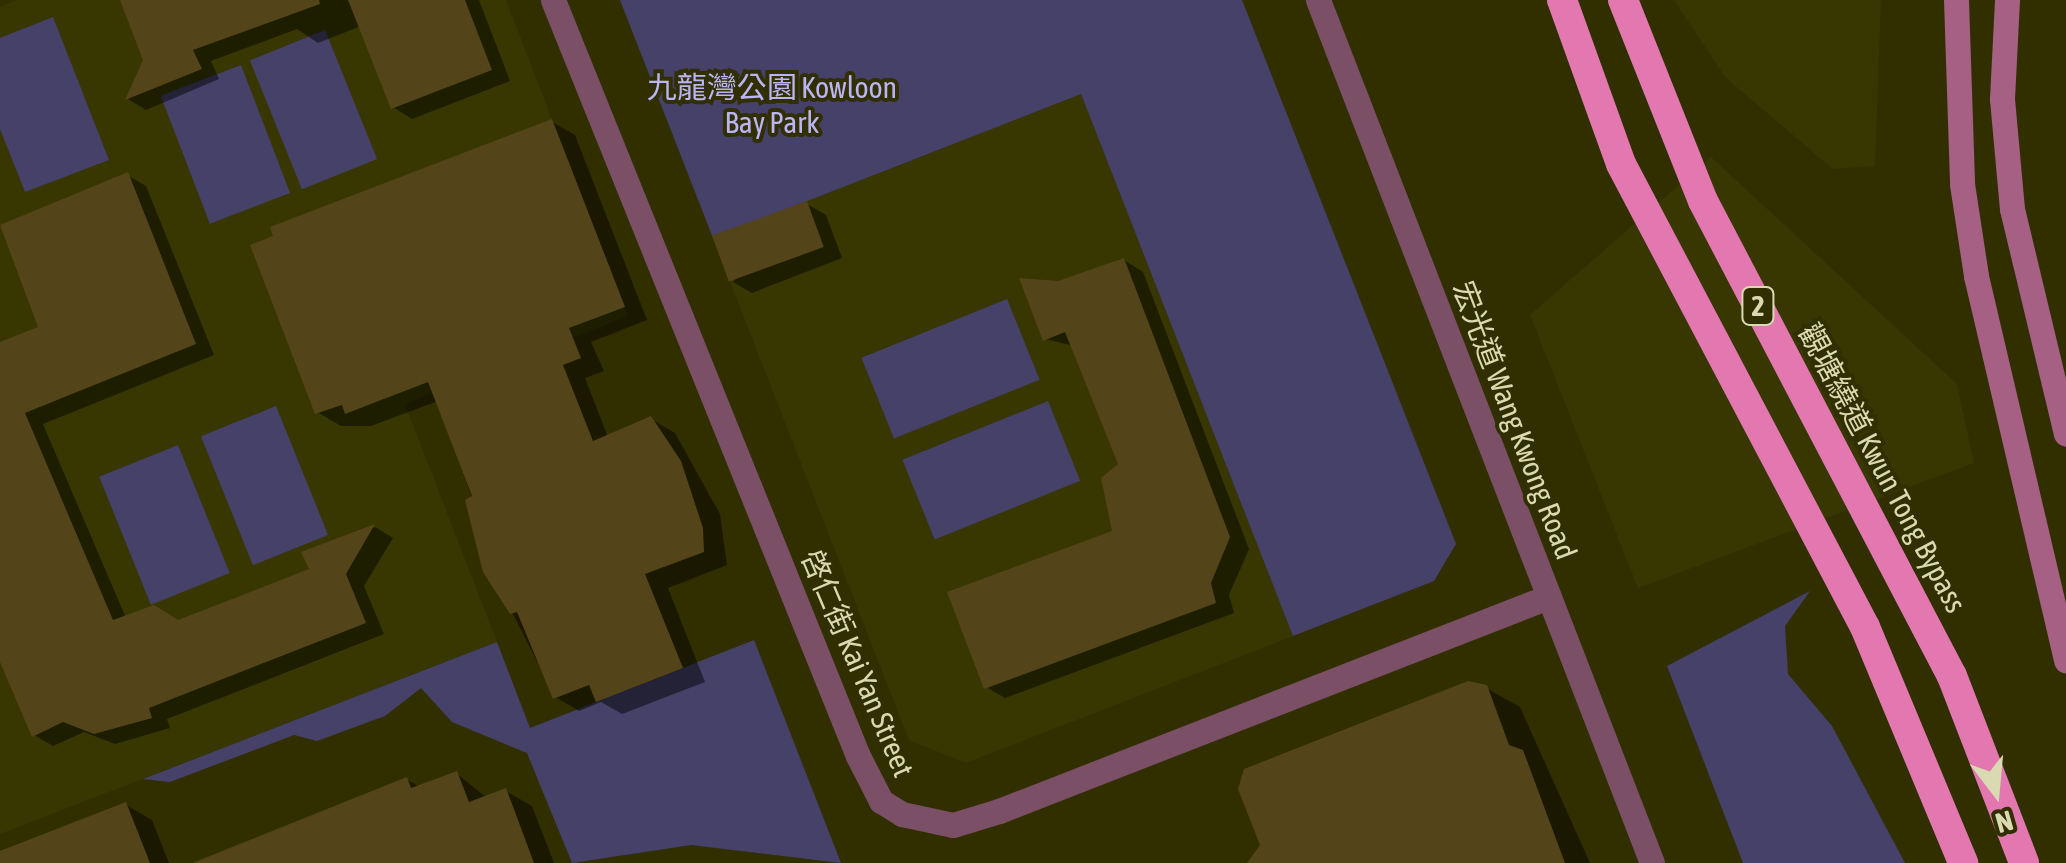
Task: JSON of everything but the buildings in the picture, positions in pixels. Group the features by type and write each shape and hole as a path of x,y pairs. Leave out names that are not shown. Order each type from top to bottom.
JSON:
{"highway":[{"name":"2","path":"1562,0 1636,196 1865,627 1962,863"},
{"name":"觀塘繞道 Kwun Tong Bypass","path":"1623,0 1704,201 1952,676 2024,863"}],"main road":[{"path":"1956,0 1962,184 1976,276 2066,661"},
{"path":"2007,0 2002,99 2012,209 2066,434"}],"street":[{"name":"啓仁街 Kai Yan Street","path":"553,0 858,756 881,801 902,814 953,824 998,811 1548,597"},
{"name":"宏光道 Wang Kwong Road","path":"1318,0 1652,863"}],"shaded area":[{"path":"17,0 506,0 628,316 405,404 497,642 0,834 0,7"},
{"path":"1674,0 1881,0 1875,166 1833,169 1725,77"},
{"path":"1081,94 1293,636 966,763 909,740 713,238"},
{"path":"1711,157 1957,384 1974,463 1638,588 1530,315"}],"green space":[{"name":"九龍灣公園 Kowloon Bay Park","path":"620,0 1242,0 1456,544 1434,581 1293,636 1081,94 713,238"},
{"path":"53,17 109,160 25,192 0,129 0,38"},
{"path":"325,30 377,159 302,189 250,60"},
{"path":"241,65 290,193 210,224 161,96"},
{"path":"1007,299 1040,380 894,438 861,358"},
{"path":"1048,401 1080,481 935,540 902,460"},
{"path":"276,406 328,535 253,565 201,436"},
{"path":"178,445 230,573 151,605 99,477"},
{"path":"1810,591 1785,626 1788,674 1832,726 1905,863 1743,863 1667,666"},
{"path":"754,640 841,863 691,845 572,863 527,753 452,722 421,688 385,716 317,741 294,735 170,782 143,779 497,642 530,728"}]}
